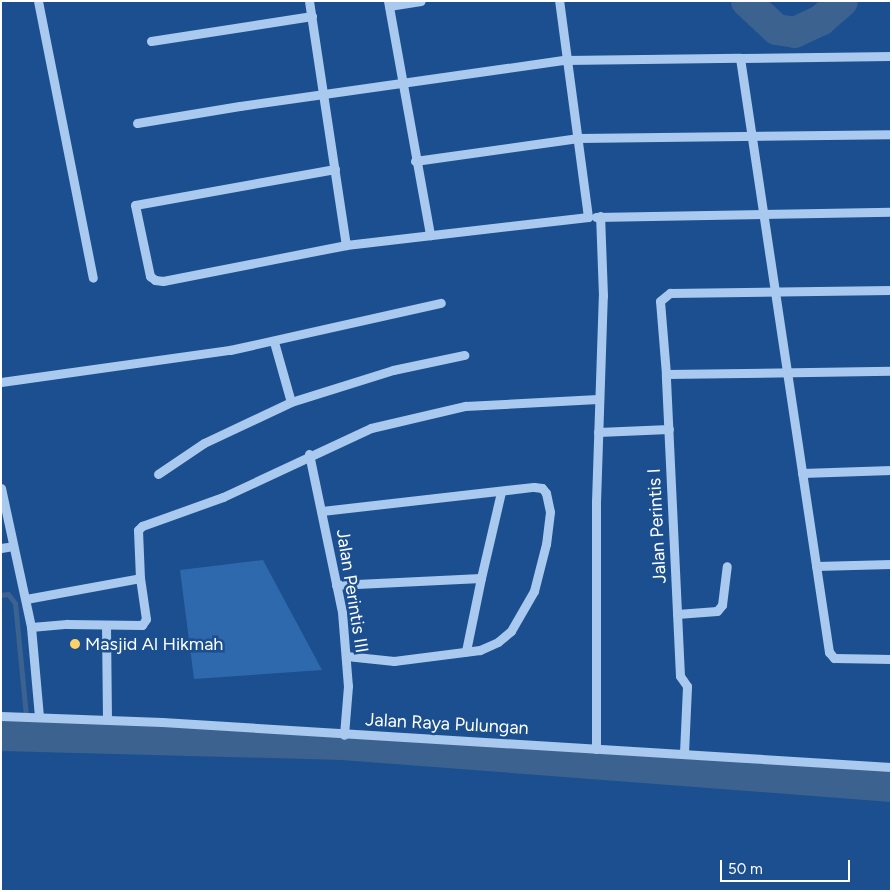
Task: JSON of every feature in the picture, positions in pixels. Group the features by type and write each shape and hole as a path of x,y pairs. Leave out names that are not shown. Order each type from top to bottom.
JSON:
{"street":[{"path":"38,1 93,278"},
{"path":"309,1 325,94 346,245"},
{"path":"421,1 388,4 401,84 430,235"},
{"path":"559,1 565,60 578,138 588,217"},
{"path":"151,41 312,16"},
{"path":"137,123 565,60 891,56"},
{"path":"740,58 831,656 891,659"},
{"path":"416,161 578,138 752,138 891,134"},
{"path":"335,169 142,202 135,205 134,210 150,276 155,280 346,245 588,217 891,212"},
{"path":"596,750 598,399 603,296 600,216"},
{"path":"775,292 891,290"},
{"name":"Jalan Perintis I","path":"684,753 687,686 680,676 669,429 660,301 663,296 775,292"},
{"path":"1,382 119,368 274,342 441,304"},
{"path":"274,342 291,402"},
{"path":"158,474 204,443 291,402 393,370 464,355"},
{"path":"666,374 891,371"},
{"path":"31,627 145,622 140,578 138,530 142,526 223,497 309,454 371,428 465,406 598,399"},
{"path":"598,432 669,429"},
{"name":"Jalan Perintis III","path":"309,454 336,585 346,656 348,686 344,735"},
{"path":"802,473 891,470"},
{"path":"1,488 31,627 38,716"},
{"path":"322,511 542,488 550,512 546,544 534,591 511,631 498,642 480,650 394,661 346,656"},
{"path":"466,651 501,492"},
{"path":"1,548 13,546"},
{"path":"816,566 891,564"},
{"path":"677,614 717,611 722,605 727,566"},
{"path":"26,600 140,578"},
{"path":"336,585 481,578"},
{"path":"106,624 107,719"},
{"name":"Jalan Raya Pulungan","path":"1,716 107,719 891,767"}],"shaded area":[{"path":"263,560 322,670 194,679 180,570"}],"waterway":[{"path":"746,1 776,29 794,32 820,20 842,1"},
{"path":"1,595 8,594 15,603 26,716 24,735"},
{"path":"1,735 342,744 891,786"}],"place":[{"name":"Masjid Al Hikmah","path":"75,644"}]}
